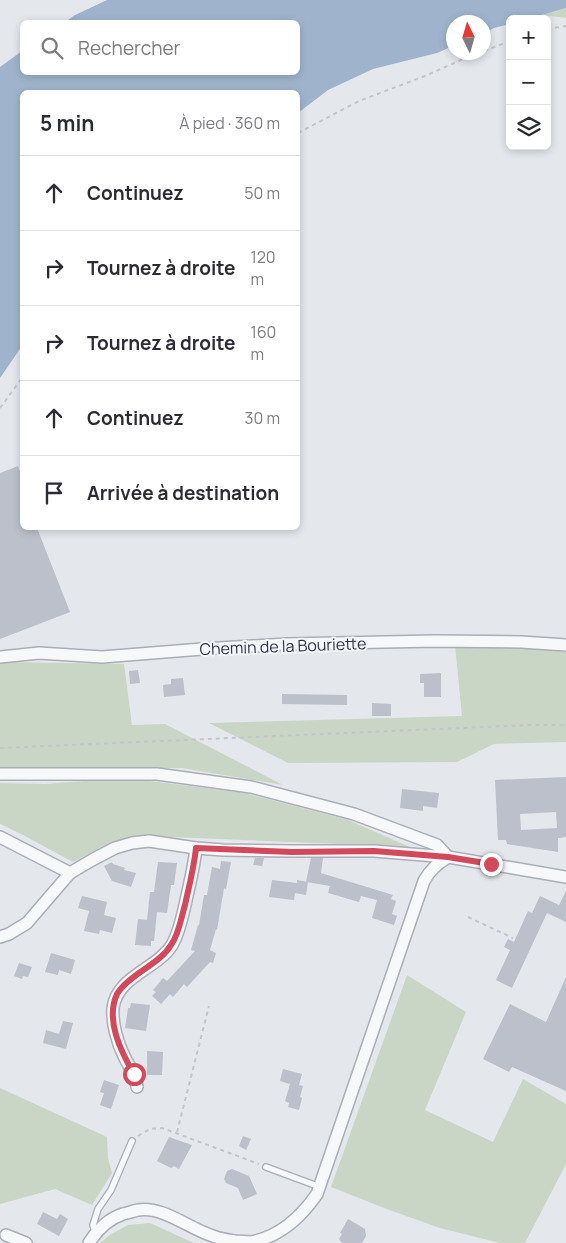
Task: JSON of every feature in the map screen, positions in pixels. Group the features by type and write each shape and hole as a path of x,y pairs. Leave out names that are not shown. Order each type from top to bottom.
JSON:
{"street":[{"name":"Chemin de la Bouriette","path":"0,657 39,653 102,657 286,644 435,641 520,642 566,645"},
{"path":"0,774 157,774 251,787 354,814 437,845 448,857"},
{"path":"0,837 70,873"},
{"path":"0,937 28,923 70,873 115,848 149,841 196,848 292,852 374,851 448,857 566,877"},
{"path":"136,1087 134,1074 120,1048 113,1020 114,1006 118,993 125,984 172,945 180,923 194,866 196,848"},
{"path":"89,1243 95,1232 106,1224 120,1216 138,1210 154,1211 212,1236 249,1242 268,1238 283,1229 305,1211 320,1187 424,881 430,871 448,857"},
{"path":"6,1235 26,1243"}],"lane":[{"path":"95,1232 93,1225 98,1209 111,1190 132,1141"},
{"path":"266,1167 320,1187"}],"path":[{"path":"551,28 566,26"},
{"path":"491,48 506,43"},
{"path":"300,132 360,100 425,76 461,60"},
{"path":"0,408 20,381"},
{"path":"0,748 500,726 566,725"},
{"path":"468,917 513,938"},
{"path":"177,1133 209,1006"},
{"path":"132,1141 150,1128 162,1128 266,1167"}],"green space":[{"path":"566,8 566,18 542,15"},
{"path":"455,645 566,651 566,742 494,744 457,762 288,763 209,723 462,716"},
{"path":"0,662 124,664 132,725 165,724 283,785 182,768 0,768"},
{"path":"97,780 150,781 244,793 348,820 410,847 145,836 113,841 73,862 0,824 0,783 45,784"},
{"path":"407,975 466,1012 425,1110 493,1142 523,1079 566,1104 566,1164 525,1243 500,1243 440,1228 331,1187"},
{"path":"0,1088 107,1137 108,1158 112,1173 92,1205 55,1189 0,1204"},
{"path":"150,1223 194,1243 100,1243 128,1225"}],"water":[{"path":"107,0 566,0 566,8 542,15 506,15 506,25 491,30 491,15 446,15 446,49 373,69 328,90 300,111 300,90 20,90 20,349 0,378 0,67 20,52 20,75 300,75 300,20 68,20"}],"building":[{"path":"18,466 20,472 20,530 38,530 70,612 0,639 0,473"},
{"path":"138,670 140,683 130,684 129,671"},
{"path":"441,673 441,697 424,697 424,683 420,683 420,674"},
{"path":"183,678 185,695 164,697 163,685 171,684 171,679"},
{"path":"282,694 347,695 347,705 282,704"},
{"path":"372,703 391,704 391,716 372,716"},
{"path":"566,777 566,837 558,838 558,852 507,844 506,840 498,840 495,780","holes":["556,812 557,828 521,830 520,814"]},
{"path":"402,789 439,793 437,808 423,806 423,811 400,808"},
{"path":"255,858 264,858 262,866 253,865"},
{"path":"311,858 323,858 321,873 393,895 391,899 396,901 392,914 397,916 394,925 372,918 377,900 361,896 359,902 328,893 330,886 306,882"},
{"path":"221,861 231,862 226,889 224,888 217,930 210,950 216,953 213,963 210,962 187,987 184,984 173,997 170,994 161,1004 152,996 156,992 153,990 163,978 167,981 195,951 191,950 199,925 204,895 207,895 212,867 220,869"},
{"path":"112,862 125,868 124,870 136,873 131,887 112,881 104,866"},
{"path":"158,862 177,863 174,885 171,885 167,913 157,912 154,941 151,941 151,946 135,945 138,919 147,920 150,892 154,892"},
{"path":"272,880 297,883 297,880 308,882 306,895 295,893 294,900 269,897"},
{"path":"566,891 566,922 547,913 512,988 496,980 510,950 504,947 508,939 514,942 528,911 532,913 540,896 559,905"},
{"path":"82,896 107,902 104,915 116,918 112,933 100,930 99,934 84,931 89,911 78,908"},
{"path":"51,953 75,960 71,974 59,970 58,975 45,972"},
{"path":"19,963 32,967 28,977 23,976 22,979 14,976"},
{"path":"566,977 566,1091 512,1067 509,1072 483,1059 510,1004 546,1022"},
{"path":"131,1003 150,1005 146,1031 125,1028 128,1008 130,1008"},
{"path":"63,1021 73,1023 66,1049 43,1043 46,1030 59,1034"},
{"path":"147,1051 163,1052 162,1075 147,1075"},
{"path":"283,1069 302,1074 299,1085 303,1086 299,1110 288,1107 289,1103 285,1101 290,1084 280,1081"},
{"path":"104,1080 119,1085 111,1109 100,1105 104,1093 100,1092"},
{"path":"243,1136 251,1139 246,1150 239,1146"},
{"path":"169,1137 192,1145 179,1169 174,1166 171,1168 157,1161"},
{"path":"232,1169 249,1176 257,1194 243,1200 238,1188 226,1183 224,1179 227,1171"},
{"path":"43,1212 57,1219 60,1214 68,1219 59,1236 37,1224"},
{"path":"348,1219 365,1229 366,1236 362,1243 342,1243 339,1239 342,1234 340,1233"}],"route":[{"path":"134,1074 120,1048 113,1020 114,1006 118,993 125,984 172,945 180,923 194,866 196,848 292,852 374,851 448,857 491,864"}]}
